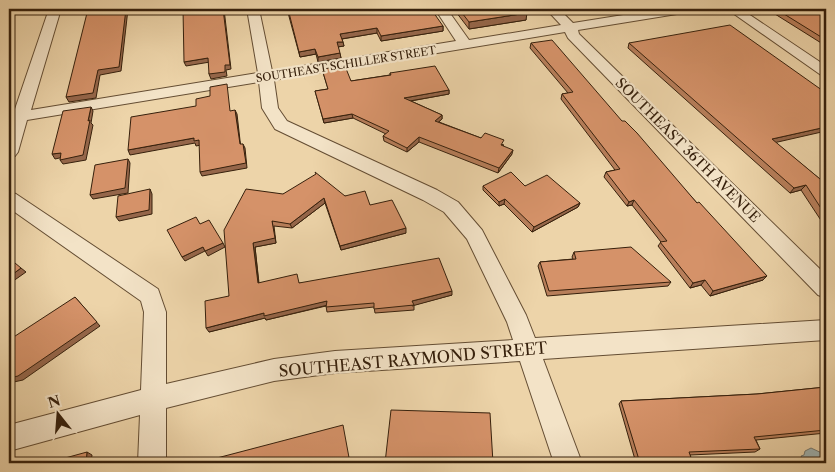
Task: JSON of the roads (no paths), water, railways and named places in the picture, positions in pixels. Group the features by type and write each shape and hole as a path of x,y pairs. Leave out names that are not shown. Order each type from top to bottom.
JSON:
{"street":[{"path":"9,152 15,117 55,9"},
{"path":"252,9 266,77 270,108 281,125 430,195 451,207 475,235 518,322 568,463"},
{"path":"441,9 465,44"},
{"name":"SOUTHEAST 36TH AVENUE","path":"552,9 570,27 573,35 826,290"},
{"name":"SOUTHEAST SCHILLER STREET","path":"15,117 683,9"},
{"path":"733,9 826,72"},
{"path":"9,198 150,296 155,312 152,463"},
{"name":"SOUTHEAST RAYMOND STREET","path":"9,438 283,369 335,362 826,330"}]}
